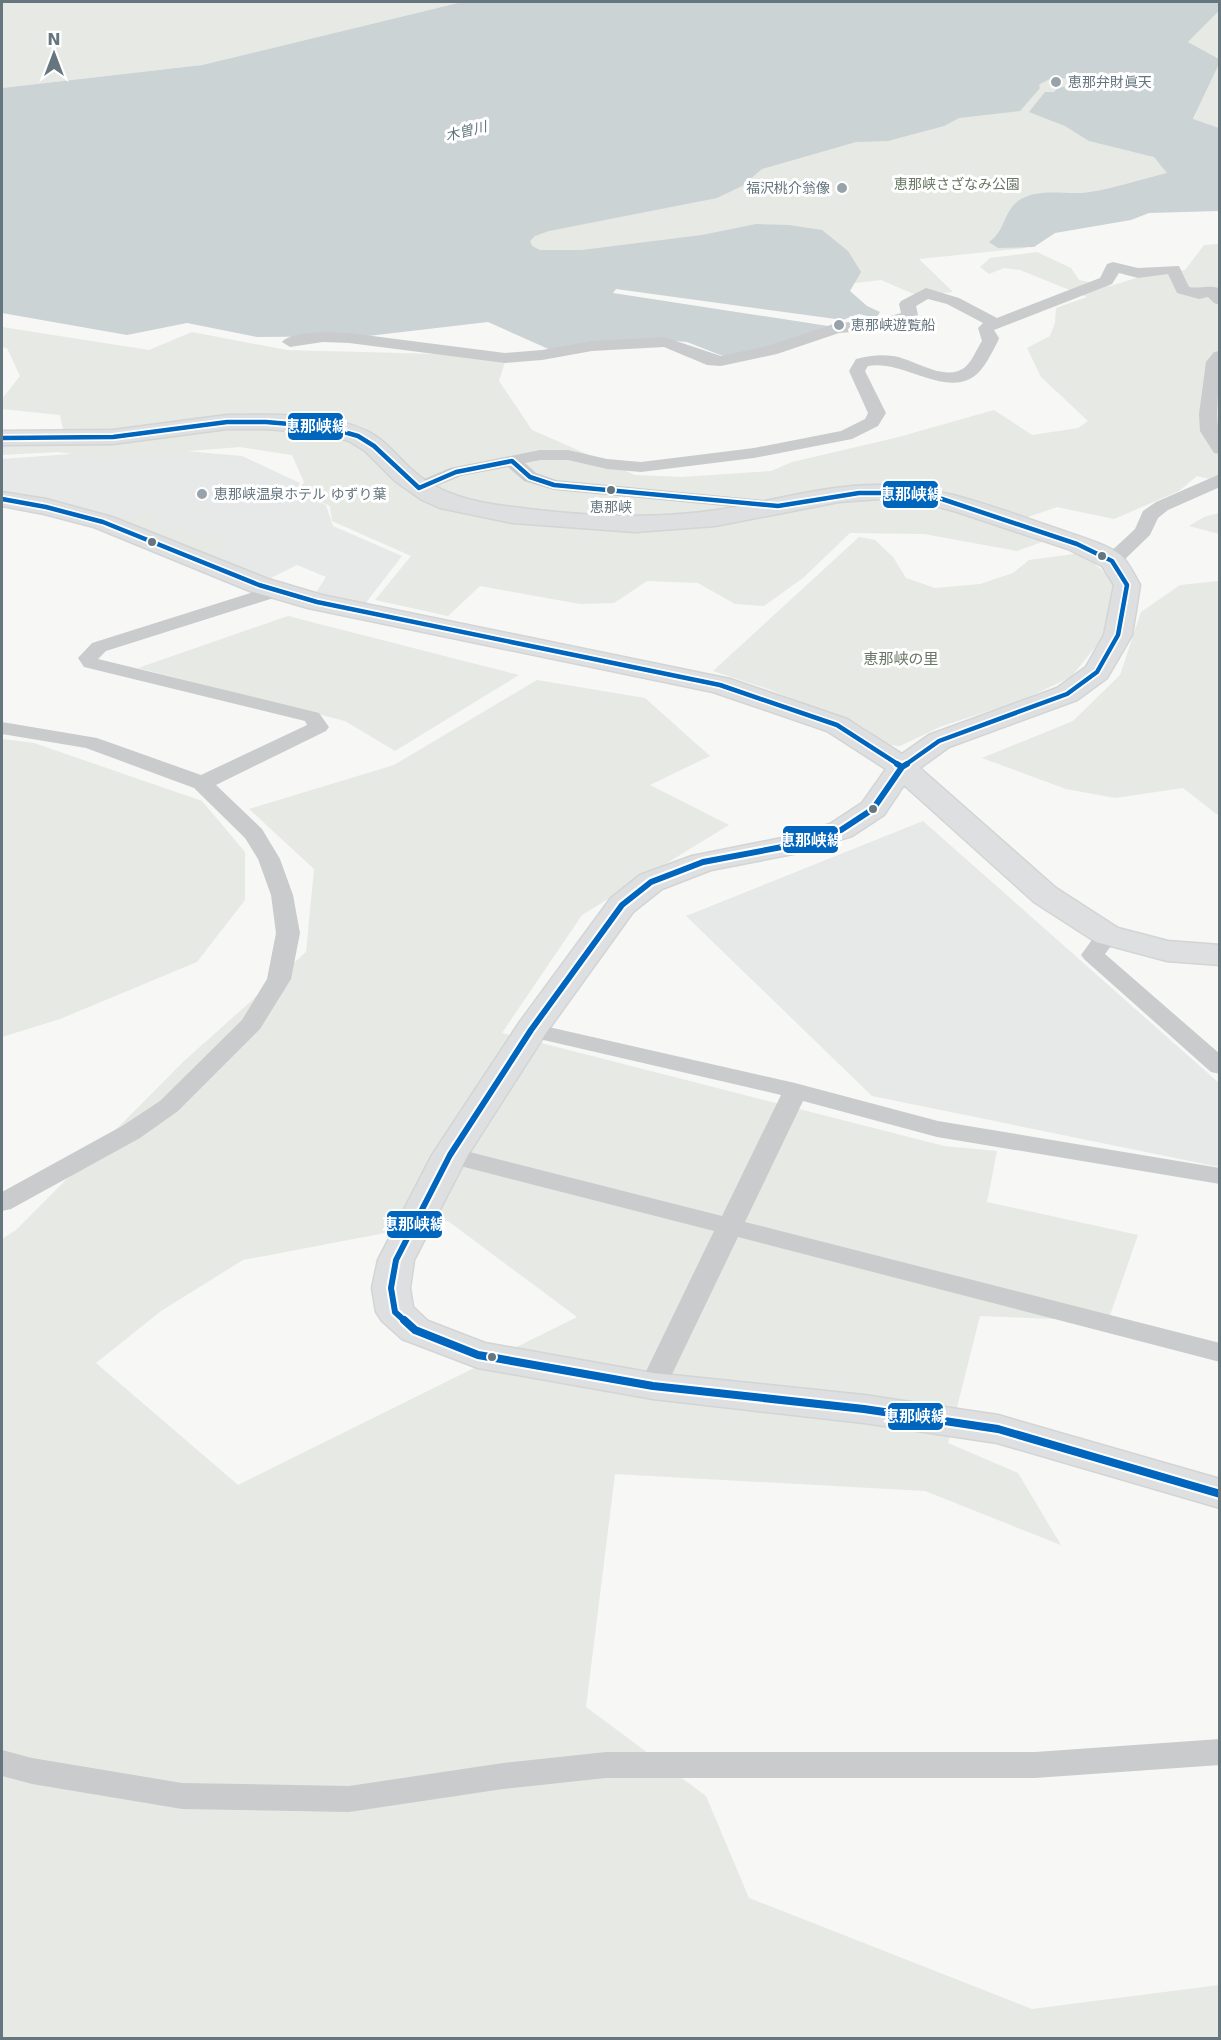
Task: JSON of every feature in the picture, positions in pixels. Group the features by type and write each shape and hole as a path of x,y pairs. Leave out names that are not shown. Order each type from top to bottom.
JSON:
{"street":[{"path":"419,488 456,472 527,457 555,454 608,464 641,467 754,453 846,435 872,422 877,413 857,371 862,363 893,360 931,375 948,377 963,374 972,369 990,341 991,338 986,333 986,328 1106,281 1110,278 1113,267 1138,273 1173,269 1183,290 1199,294 1212,291 1220,300"},
{"path":"290,342 323,337 349,338 516,358 592,346 664,342 677,345 713,361 721,361 771,350 837,328 894,322 910,315 907,303 926,293 953,301 996,324"},
{"path":"1220,357 1214,362 1208,414 1209,431 1220,449"},
{"path":"2,438 113,437 226,422 266,422 326,427 358,436 374,446 404,477 419,488 449,503 482,511 635,524 683,522 859,493 899,493 939,498 1077,544 1112,561 1127,585 1118,635 1097,672 1067,694 939,741 902,767 873,809 841,830 798,844 703,862 651,882 622,905 531,1030 450,1155 396,1260 391,1288 395,1312 415,1330 478,1355 653,1386 864,1409 998,1429 1220,1494"},
{"path":"512,461 530,477 554,484 778,506"},
{"path":"1112,561 1143,531 1150,515 1162,506 1220,479"},
{"path":"2,499 73,514 128,531 276,591 317,602 720,685 837,725 902,767 1045,895 1107,935 1167,951 1220,955"},
{"path":"202,783 319,727 312,717 91,663 88,658 99,647 276,591"},
{"path":"2,728 90,742 202,783 254,834 269,860 282,896 288,933 279,979 251,1024 169,1106 131,1132 2,1203"},
{"path":"1107,935 1093,955 1220,1067"},
{"path":"531,1030 795,1091 937,1129 1220,1176"},
{"path":"653,1386 795,1091"},
{"path":"450,1155 1220,1353"},
{"path":"2,1763 32,1772 182,1796 349,1798 503,1776 606,1765 1035,1765 1220,1752"}],"shaded area":[{"path":"152,448 242,456 300,483 295,493 326,505 333,526 402,556 365,604 315,594 326,577 297,565 265,581 70,507 2,492 2,459"},
{"path":"923,821 1219,1083 1219,1167 872,1096 686,916"}],"green space":[{"path":"2,2 462,2 202,65 2,88"},
{"path":"1219,11 1219,59 1188,42"},
{"path":"1219,64 1219,128 1193,120"},
{"name":"恵那峡さざなみ公園","path":"1045,67 1099,82 1192,176 1022,214 1026,248 919,259 953,292 916,295 881,280 847,284 543,261 506,235 741,164"},
{"path":"1219,244 1219,481 1197,476 1179,491 1114,519 1057,507 1008,524 1042,542 1017,551 924,534 850,533 803,578 764,606 735,604 698,583 647,581 614,603 580,604 480,586 448,616 375,600 411,556 332,521 330,506 298,492 304,482 292,455 240,447 98,458 59,452 2,455 2,441 66,442 60,415 2,409 2,399 20,376 7,348 2,347 2,327 149,350 192,332 287,350 437,354 505,362 499,381 532,430 635,475 682,477 771,471 792,462 895,438 994,410 1032,435 1078,428 1088,421 1041,377 1027,348 1050,336 1055,323 1056,308 1087,297 1020,270 1004,268 989,274 980,267 990,258 1037,252 1071,268 1079,280 1111,286 1136,278 1185,270 1204,245"},
{"path":"1219,513 1219,534 1189,526 1204,517"},
{"path":"147,514 159,517 149,523 173,531 185,525 189,526 180,533 193,539 203,535 233,543 232,547 209,557 115,519 122,515 133,518"},
{"name":"恵那峡の里","path":"859,537 875,540 893,557 906,578 935,588 980,584 1013,573 1029,560 1082,553 1113,580 1112,598 1101,640 1071,677 1020,701 942,726 900,746 888,745 863,727 768,689 713,671"},
{"path":"1219,581 1219,816 1183,788 1115,798 1066,789 982,758 1073,721 1120,675 1141,612 1180,585"},
{"path":"288,616 519,675 395,751 345,721 138,668"},
{"path":"537,680 645,698 710,756 650,785 729,825 582,915 502,1033 944,1146 997,1151 987,1202 1138,1235 1108,1321 980,1316 948,1443 1018,1473 1061,1545 925,1491 615,1474 586,1707 706,1796 749,1898 1032,2009 1219,1985 1219,2038 2,2038 2,1239 16,1230 184,1061 306,952 314,869 249,809 394,765","holes":["448,1221 577,1317 238,1485 96,1363 161,1311 243,1260"]},
{"path":"2,739 34,743 202,801 245,852 245,900 197,962 60,1019 2,1037"}],"water":[{"name":"木曽川","path":"462,2 1219,2 1219,11 1188,42 1219,59 1219,64 1193,119 1219,128 1219,211 1149,213 1131,220 1055,233 1034,247 998,248 989,242 999,232 1015,204 1030,195 1090,192 1167,173 1154,157 1089,141 1065,126 1029,112 1045,92 1054,92 1058,88 1078,84 1068,79 1058,78 1039,85 1040,88 1020,111 959,118 944,126 888,141 856,142 762,169 742,186 717,198 549,231 535,236 530,241 532,246 540,250 582,250 702,235 756,224 789,225 822,230 848,251 861,272 850,291 867,306 880,312 876,318 859,314 803,337 728,358 687,342 663,340 553,351 488,322 368,336 257,337 187,323 127,335 2,313 2,88 202,65"}],"pier":[{"path":"616,289 843,320 828,326 613,293"}],"transit line":[{"name":"恵那峡線","path":"2,438 113,437 227,422 266,422 326,427 358,436 374,446 419,488 456,472 512,461 530,477 554,485 778,506 859,493 899,493 939,498 1077,544 1112,561 1127,585 1118,635 1097,672 1067,694 939,741 902,767 873,809 841,830 798,844 703,862 651,882 622,905 531,1030 450,1155 396,1260 391,1288 395,1312 415,1330 478,1355 653,1386 864,1409 998,1429 1220,1494"},
{"name":"恵那峡線","path":"2,499 46,507 103,522 259,585 317,602 720,685 837,725 902,767"}],"place":[{"name":"恵那弁財眞天","path":"1056,82"},
{"name":"福沢桃介翁像","path":"842,188"},
{"name":"恵那峡遊覧船","path":"839,325"},
{"name":"恵那峡","path":"611,490"},
{"name":"恵那峡温泉ホテル ゆずり葉","path":"202,494"}]}
